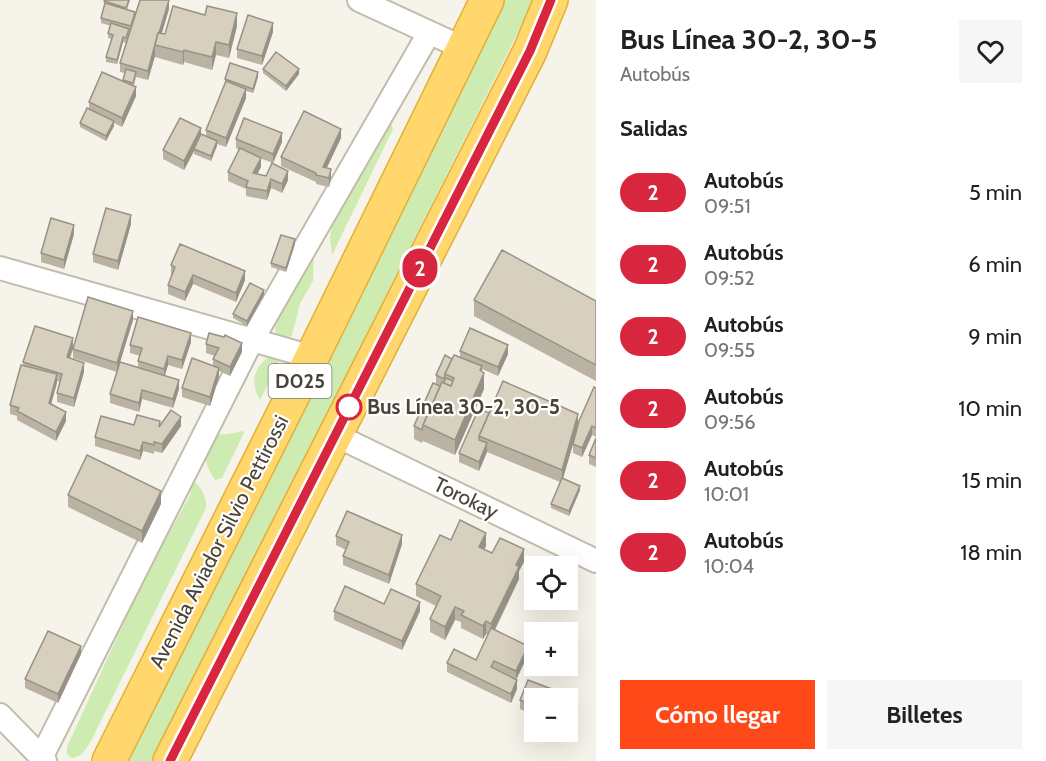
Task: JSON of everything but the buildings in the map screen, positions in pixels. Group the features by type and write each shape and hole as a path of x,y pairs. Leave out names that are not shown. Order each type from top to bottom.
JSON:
{"highway":[{"name":"Avenida Aviador Silvio Pettirossi","path":"109,761 312,357 487,0"},
{"name":"D025","path":"170,761 530,51 551,0"}],"street":[{"path":"359,0 462,48"},
{"path":"0,715 43,759 252,340 429,33"},
{"path":"0,268 312,357"},
{"name":"Torokay","path":"335,435 596,561"}],"green space":[{"path":"502,0 534,0 153,761 121,761"},
{"path":"388,125 392,125 393,129 332,255 330,238 332,224"},
{"path":"314,250 313,281 300,304 292,335 288,338 276,334 275,326 295,288 298,276"},
{"path":"270,356 279,359 278,365 260,400 255,387 255,376 260,365"},
{"path":"242,431 243,435 222,478 215,480 206,458 215,435"},
{"path":"193,480 203,492 206,508 93,737 81,754 71,758 67,754 67,747 141,585 190,495"}],"bus line":[{"name":"2","path":"170,761 446,217 472,161 530,51 551,0"}],"place":[{"name":"Bus Línea 30-2, 30-5","path":"349,407"}]}
